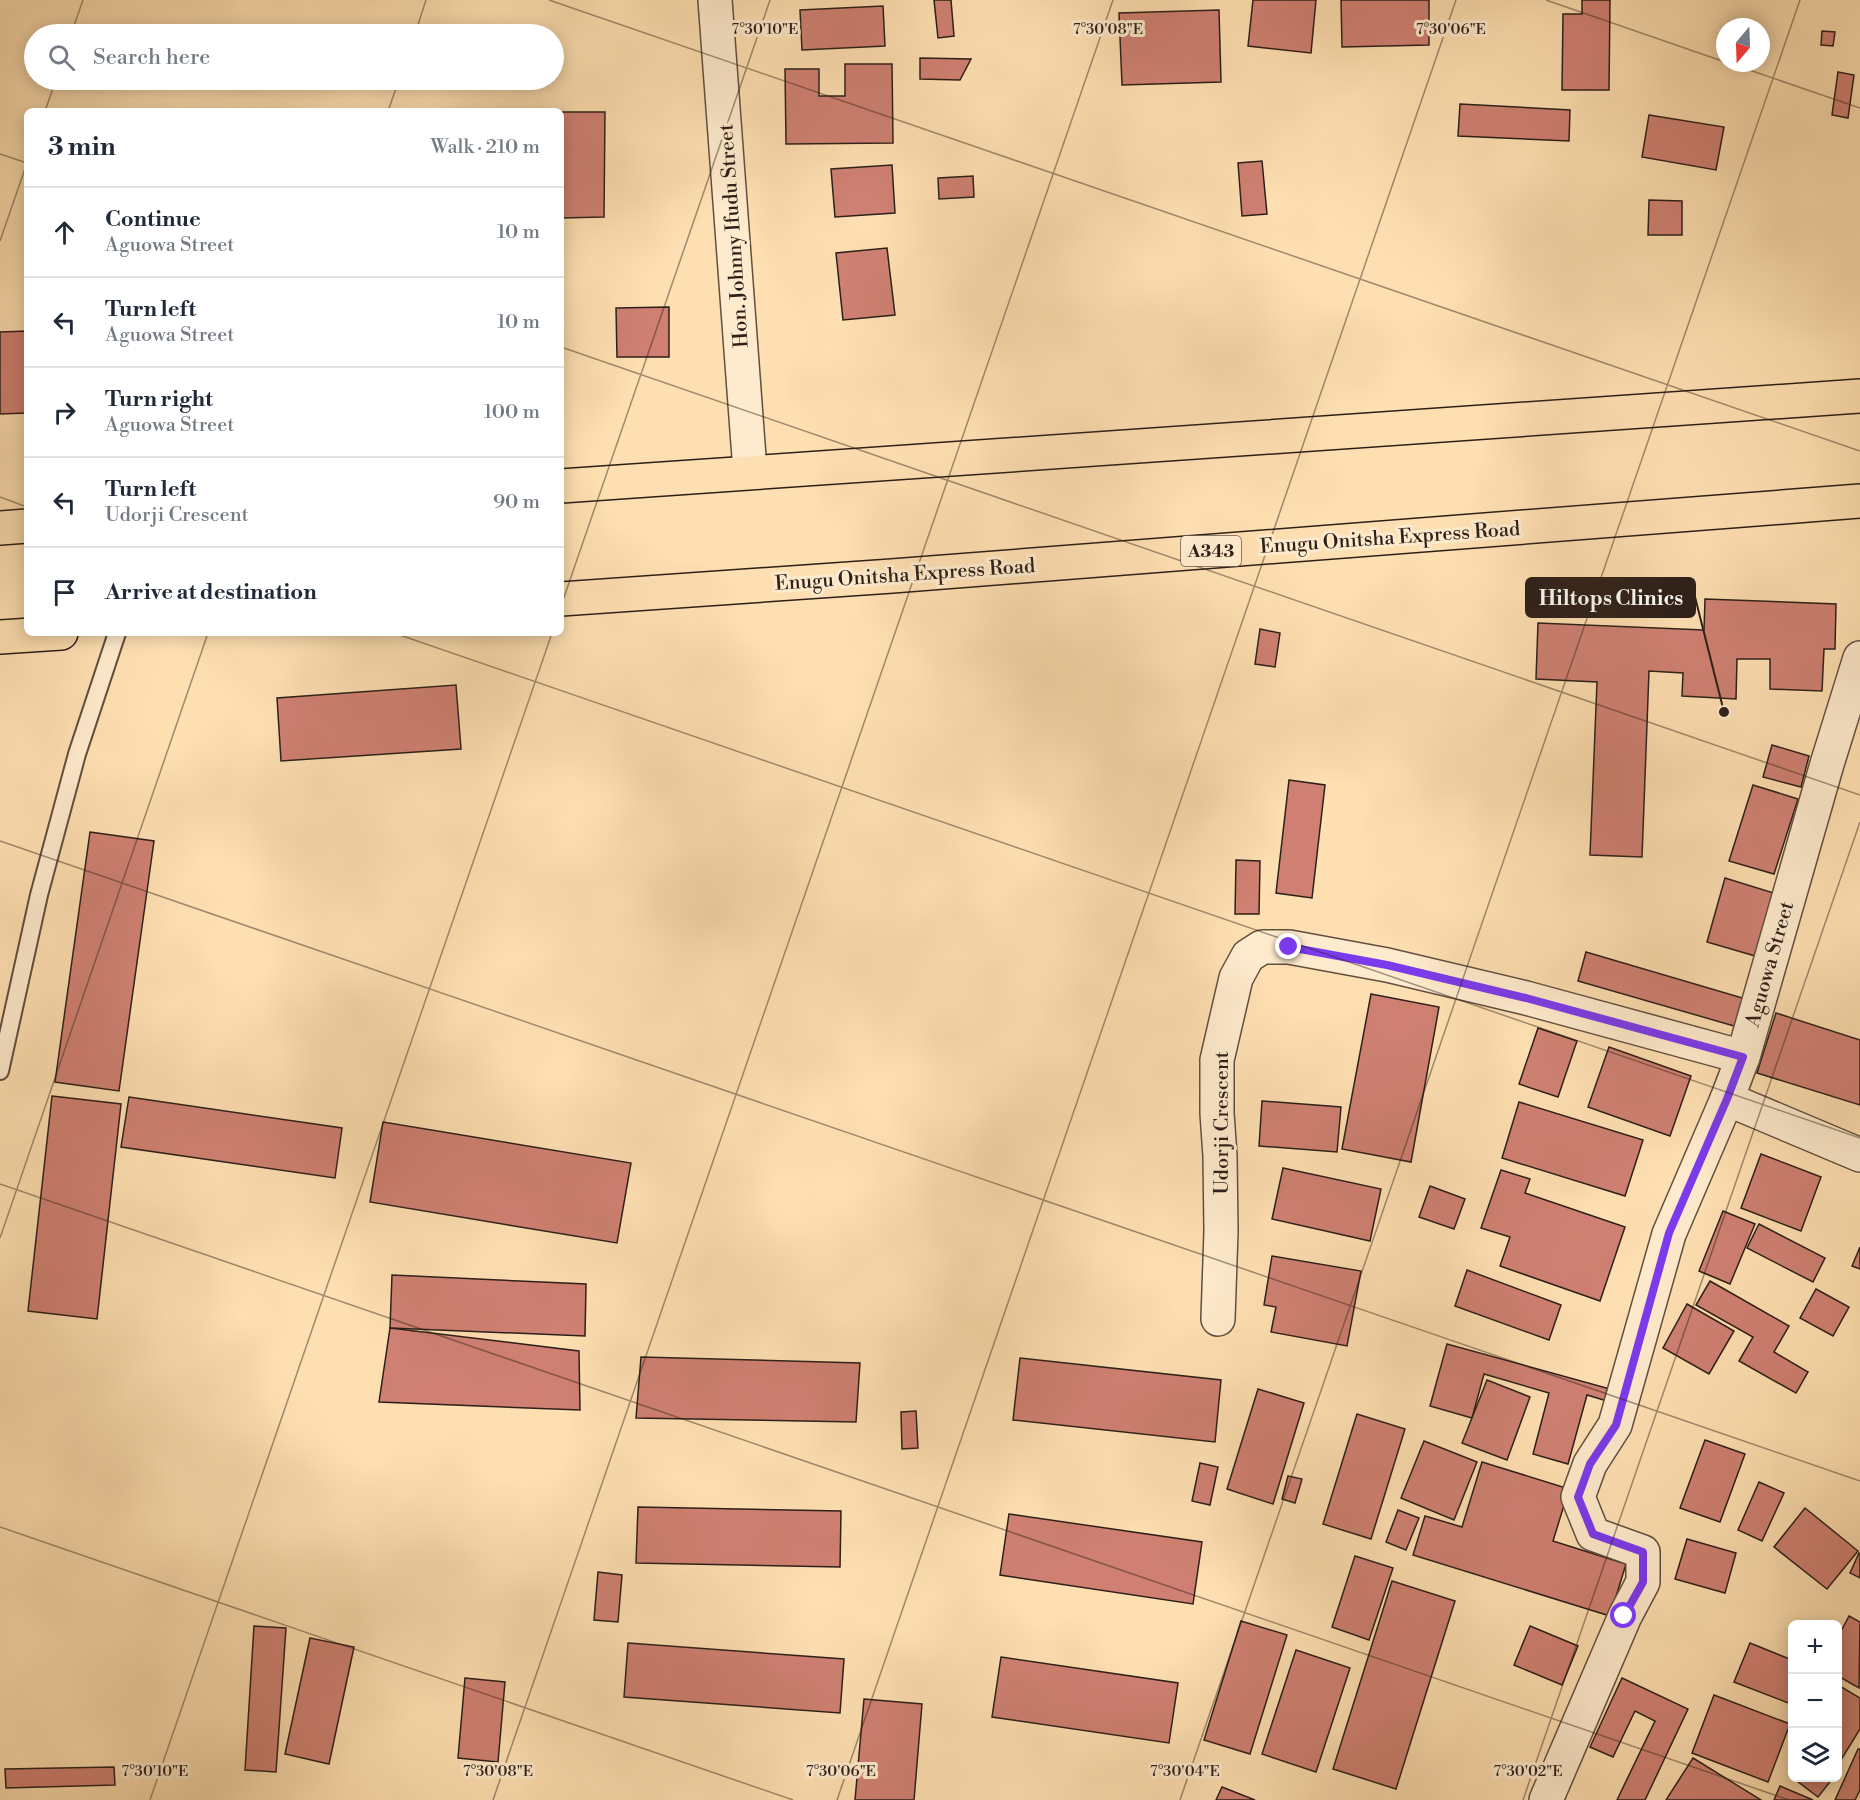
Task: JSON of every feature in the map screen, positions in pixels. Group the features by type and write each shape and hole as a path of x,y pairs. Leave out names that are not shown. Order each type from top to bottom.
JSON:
{"highway":[{"path":"564,486 750,471 1860,396"},
{"name":"Enugu Onitsha Express Road","path":"564,599 892,576 1860,501"},
{"path":"0,528 24,526"},
{"path":"0,637 24,635"}],"street":[{"name":"Hon. Johnny Ifudu Street","path":"715,0 750,471"},
{"name":"Aguowa Street","path":"1546,1800 1624,1616 1643,1582 1643,1552 1593,1534 1578,1497 1590,1464 1616,1425 1669,1233 1743,1057 1827,764 1860,658"},
{"name":"Udorji Crescent","path":"1218,1319 1221,1231 1217,1060 1236,978 1248,956 1262,947 1289,947 1387,965 1526,998 1743,1057"},
{"path":"1727,1099 1860,1155"}],"lane":[{"path":"0,1071 42,884 77,754 116,636"}],"building":[{"path":"934,0 951,0 954,36 938,38"},
{"path":"1253,0 1316,0 1311,53 1248,46"},
{"path":"1341,0 1429,0 1429,45 1342,47"},
{"path":"1582,0 1610,0 1609,90 1562,90 1563,14 1582,14"},
{"path":"883,6 885,46 802,50 800,10"},
{"path":"1219,10 1221,82 1122,85 1119,13"},
{"path":"1822,31 1835,32 1833,46 1821,45"},
{"path":"920,58 971,59 960,80 920,79"},
{"path":"845,64 892,64 893,143 786,144 785,69 819,69 819,96 845,96"},
{"path":"1838,72 1854,75 1848,118 1832,115"},
{"path":"1460,104 1570,110 1569,141 1458,136"},
{"path":"564,112 605,112 604,217 564,218"},
{"path":"1649,115 1724,127 1716,170 1642,157"},
{"path":"1262,161 1267,214 1242,216 1238,163"},
{"path":"892,165 895,213 835,217 831,169"},
{"path":"973,176 974,197 939,199 938,178"},
{"path":"1649,200 1682,201 1682,235 1648,235"},
{"path":"887,248 895,315 843,320 836,253"},
{"path":"669,307 669,357 617,357 616,308"},
{"path":"24,331 24,413 0,414 0,332"},
{"path":"1705,599 1836,604 1835,649 1824,649 1822,691 1770,689 1770,659 1737,659 1736,699 1682,696 1683,673 1649,671 1642,857 1590,855 1597,682 1536,679 1538,623 1704,630"},
{"path":"1260,629 1280,633 1275,667 1255,664"},
{"path":"456,685 461,749 281,761 277,698"},
{"path":"1772,745 1809,756 1801,787 1763,777"},
{"path":"1289,780 1325,785 1312,898 1276,893"},
{"path":"1753,785 1798,799 1774,874 1729,861"},
{"path":"90,832 154,841 119,1091 55,1082"},
{"path":"1236,860 1260,861 1259,914 1235,914"},
{"path":"1725,878 1780,895 1762,958 1707,942"},
{"path":"1586,952 1756,1002 1748,1030 1578,981"},
{"path":"1371,994 1439,1007 1411,1162 1342,1149"},
{"path":"1776,1013 1860,1040 1860,1105 1757,1073"},
{"path":"1538,1028 1577,1041 1558,1097 1519,1084"},
{"path":"1609,1047 1691,1076 1670,1136 1588,1107"},
{"path":"52,1096 121,1104 97,1319 28,1311"},
{"path":"129,1097 342,1128 335,1178 121,1147"},
{"path":"1262,1101 1341,1107 1337,1152 1259,1146"},
{"path":"1519,1102 1643,1140 1625,1196 1502,1158"},
{"path":"383,1122 631,1163 617,1243 370,1202"},
{"path":"1761,1154 1821,1177 1801,1231 1741,1208"},
{"path":"1283,1168 1381,1189 1370,1241 1272,1219"},
{"path":"1501,1170 1530,1179 1525,1193 1625,1227 1600,1301 1500,1266 1510,1237 1481,1228"},
{"path":"1430,1186 1465,1199 1454,1229 1419,1217"},
{"path":"1723,1211 1755,1224 1730,1284 1699,1271"},
{"path":"1759,1224 1825,1258 1813,1282 1747,1248"},
{"path":"1860,1247 1860,1269 1852,1266"},
{"path":"1272,1256 1361,1271 1347,1346 1271,1332 1276,1307 1264,1305"},
{"path":"1467,1270 1561,1305 1549,1340 1455,1306"},
{"path":"392,1275 586,1284 585,1336 390,1328"},
{"path":"1710,1281 1789,1326 1774,1352 1808,1372 1796,1393 1739,1361 1753,1337 1696,1305"},
{"path":"1816,1289 1849,1307 1833,1336 1800,1318"},
{"path":"1687,1304 1734,1331 1709,1374 1663,1348"},
{"path":"390,1328 579,1351 580,1410 379,1402"},
{"path":"1447,1344 1610,1389 1607,1401 1587,1395 1568,1464 1533,1454 1549,1393 1484,1374 1472,1418 1430,1406"},
{"path":"641,1357 860,1363 856,1422 636,1418"},
{"path":"1020,1358 1221,1380 1215,1442 1013,1420"},
{"path":"1487,1380 1530,1397 1507,1460 1462,1443"},
{"path":"1258,1389 1304,1403 1273,1504 1227,1489"},
{"path":"916,1411 918,1448 902,1449 901,1412"},
{"path":"1357,1414 1405,1429 1371,1539 1323,1524"},
{"path":"1705,1440 1745,1454 1720,1522 1680,1508"},
{"path":"1424,1441 1477,1462 1454,1520 1401,1498"},
{"path":"1482,1462 1569,1489 1553,1541 1626,1564 1610,1616 1413,1555 1425,1516 1462,1527"},
{"path":"1200,1463 1218,1467 1210,1505 1192,1501"},
{"path":"1288,1476 1302,1479 1295,1503 1282,1499"},
{"path":"1759,1482 1784,1493 1762,1541 1738,1530"},
{"path":"638,1507 841,1511 840,1567 636,1563"},
{"path":"1805,1508 1858,1551 1827,1589 1774,1547"},
{"path":"1398,1510 1419,1518 1406,1550 1386,1542"},
{"path":"1009,1514 1202,1542 1193,1604 1000,1575"},
{"path":"1687,1539 1736,1553 1725,1593 1675,1579"},
{"path":"1860,1553 1860,1578 1850,1573"},
{"path":"1355,1556 1393,1568 1369,1640 1332,1627"},
{"path":"598,1572 622,1575 618,1622 594,1620"},
{"path":"1392,1581 1455,1601 1396,1789 1333,1769"},
{"path":"1849,1616 1860,1622 1859,1688 1842,1678 1842,1629"},
{"path":"1241,1621 1287,1635 1250,1754 1204,1740"},
{"path":"254,1626 286,1628 276,1772 245,1770"},
{"path":"1530,1626 1578,1646 1562,1685 1514,1665"},
{"path":"310,1638 354,1647 329,1764 285,1754"},
{"path":"628,1643 844,1659 840,1713 624,1697"},
{"path":"1750,1643 1788,1658 1788,1703 1734,1682"},
{"path":"1296,1650 1350,1668 1316,1772 1262,1754"},
{"path":"1001,1657 1178,1683 1169,1743 992,1717"},
{"path":"465,1678 505,1682 498,1762 458,1758"},
{"path":"1622,1678 1688,1709 1645,1800 1617,1800 1655,1721 1635,1711 1613,1757 1590,1747"},
{"path":"1842,1687 1860,1698 1860,1729 1842,1758"},
{"path":"1714,1695 1788,1723 1788,1729 1768,1782 1692,1753"},
{"path":"864,1699 922,1704 914,1800 855,1800"},
{"path":"1860,1749 1860,1790 1855,1800 1835,1800"},
{"path":"1693,1758 1761,1800 1666,1800"},
{"path":"114,1767 115,1785 6,1788 5,1769"},
{"path":"1798,1782 1830,1782 1818,1797"},
{"path":"1780,1786 1813,1800 1774,1800"},
{"path":"1222,1787 1255,1800 1216,1800"}],"place":[{"name":"Hiltops Clinics","path":"1724,712"}],"route":[{"path":"1289,947 1387,965 1526,998 1743,1057 1669,1233 1616,1425 1590,1464 1578,1497 1593,1534 1643,1552 1643,1582 1624,1616"}]}
